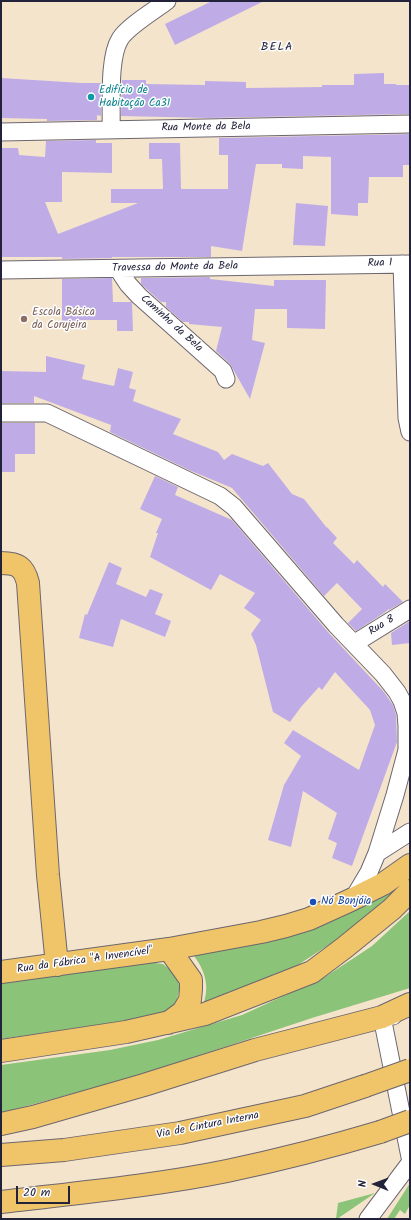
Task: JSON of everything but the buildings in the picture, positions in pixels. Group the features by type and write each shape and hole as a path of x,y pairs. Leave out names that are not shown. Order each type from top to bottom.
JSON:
{"main road":[{"path":"5,561 18,566 26,576 30,597 48,875 56,965"},
{"name":"Rua da Fábrica \"A Invencível\"","path":"1,972 169,949 286,926 309,919 353,899 383,884 410,865"},
{"name":"Rua da Fábrica \"A Invencível\"","path":"1,1051 126,1032 206,1014 312,972 392,909 410,891"},
{"name":"Rua da Fábrica \"A Invencível\"","path":"167,1024 183,1012 190,1000 191,989 191,980 169,949"},
{"path":"1,1124 33,1117 144,1085 255,1050 382,1017 410,1004"},
{"name":"Via de Cintura Interna","path":"1,1155 64,1150 180,1133 305,1106 410,1070"},
{"path":"1,1202 137,1186 226,1171 316,1151 380,1132 410,1121"}],"street":[{"path":"111,130 112,64 114,50 120,38 128,29 167,1"},
{"name":"Rua Monte da Bela","path":"1,132 410,124"},
{"path":"406,264 406,418 410,432"},
{"name":"Rua 1","path":"350,265 406,264"},
{"name":"Travessa do Monte da Bela","path":"1,270 350,265"},
{"name":"Caminho da Bela","path":"118,269 128,284 223,371 226,378"},
{"path":"1,413 46,413 220,496 234,506 336,624 383,674 397,692 406,713 408,726 406,756 378,853 353,899"},
{"name":"Rua 8","path":"354,643 410,609"},
{"path":"378,853 410,832"},
{"path":"410,1014 382,1017 410,1156"},
{"path":"368,1219 410,1163"}],"green space":[{"path":"410,876 370,916 275,980 202,1007 206,993 205,979 197,959 192,953"},
{"path":"410,911 410,988 312,1018 137,1076 1,1113 1,1065 110,1050 158,1040 242,1015 325,977 372,946"},
{"path":"147,962 163,964 174,973 180,987 177,999 172,1009 159,1016 1,1039 1,981"},
{"path":"410,1183 410,1205 405,1214 400,1210 394,1219 387,1219"},
{"path":"375,1193 337,1219 336,1219 338,1203"}],"place":[{"name":"Edifício de Habitação Ca31","path":"91,97"},
{"name":"Escola Básica da Corujeira","path":"24,319"},
{"name":"Nó Bonjóia","path":"313,902"}],"district":[{"name":"BELA","path":"277,48"}]}
